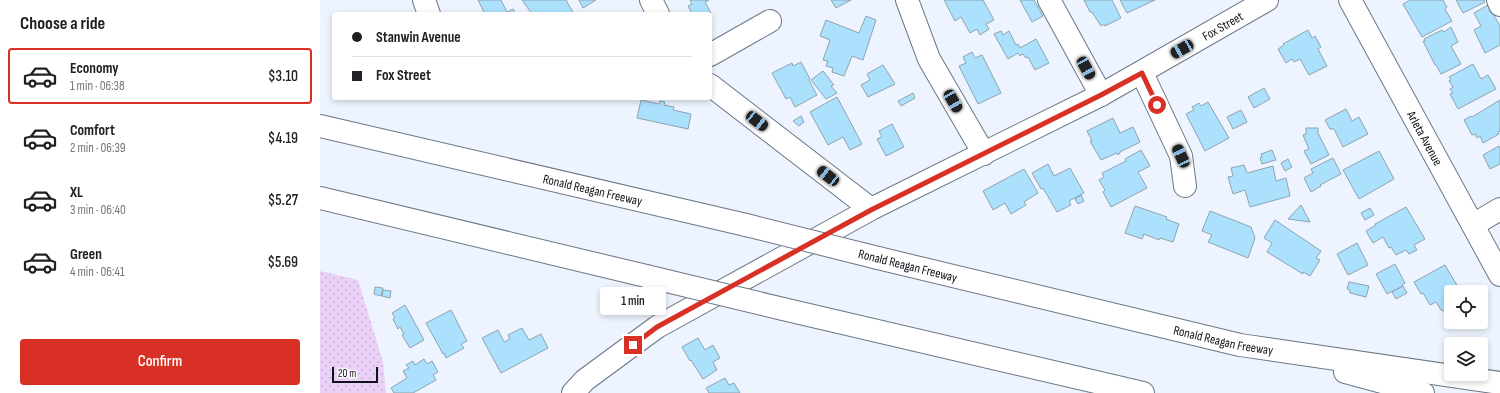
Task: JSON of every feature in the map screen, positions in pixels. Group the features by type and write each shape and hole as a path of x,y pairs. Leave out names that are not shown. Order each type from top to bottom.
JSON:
{"main road":[{"path":"424,0 428,12"},
{"path":"651,0 657,12"},
{"path":"907,0 929,59 984,154"},
{"path":"1049,0 1101,95"},
{"name":"Fox Street","path":"573,393 585,380 657,327 871,210 1101,95 1142,73 1267,0"},
{"name":"Arleta Avenue","path":"1350,0 1500,275"},
{"path":"1498,0 1500,4"},
{"path":"712,54 770,21"},
{"path":"1142,73 1181,156 1185,186"},
{"path":"712,87 871,210"},
{"name":"Ronald Reagan Freeway","path":"320,126 746,225 1240,345 1500,383"},
{"path":"320,198 783,309 1143,393"},
{"path":"1473,225 1500,209"},
{"path":"1240,345 1423,393"}],"shaded area":[{"path":"320,271 358,280 383,362 386,393 320,393"}],"building":[{"path":"478,0 501,0 507,12 484,12"},
{"path":"522,0 566,0 573,12 531,12"},
{"path":"579,0 596,0 583,8"},
{"path":"690,0 709,0 705,2 710,12 691,12 688,6 692,4"},
{"path":"831,0 851,0 836,8"},
{"path":"944,0 983,0 994,20 986,24 989,29 980,35 977,29 970,33 961,17 955,21"},
{"path":"1020,0 1034,0 1043,16 1032,22"},
{"path":"1084,0 1112,0 1121,18 1105,26 1104,24 1101,26 1092,12 1090,12"},
{"path":"1120,0 1155,0 1127,13"},
{"path":"1410,0 1443,0 1447,7 1445,9 1452,21 1422,37 1403,4"},
{"path":"1456,0 1484,0 1485,2 1463,13"},
{"path":"1488,5 1500,26 1500,45 1485,53 1474,30 1481,26 1474,13"},
{"path":"513,9 515,12 507,12"},
{"path":"866,16 876,20 863,60 852,56 844,76 832,72 833,68 826,66 828,61 823,60 830,40 820,36 826,20 859,33"},
{"path":"1451,27 1458,42 1451,46 1461,64 1441,74 1423,41 1425,41 1424,39 1442,30 1444,32"},
{"path":"1308,30 1312,38 1315,36 1321,47 1318,49 1327,66 1309,75 1300,59 1294,62 1292,59 1286,63 1278,49 1284,45 1283,44"},
{"path":"1001,31 1003,35 1009,31 1016,45 1018,44 1020,48 1036,39 1049,63 1035,70 1028,57 1026,58 1023,54 1020,56 1018,53 1008,59 994,34"},
{"path":"972,52 975,58 982,55 1001,93 978,104 959,66 966,63 963,57"},
{"path":"801,62 817,95 795,107 790,97 786,99 772,73 792,63 793,66"},
{"path":"1473,64 1481,79 1488,75 1496,89 1458,109 1450,94 1453,93 1450,89 1453,87 1449,81 1451,80 1449,77"},
{"path":"883,65 895,84 868,97 861,85 870,80 867,74"},
{"path":"823,71 834,85 831,86 837,93 826,99 811,80"},
{"path":"1264,88 1270,99 1254,108 1248,97"},
{"path":"913,93 915,98 901,106 898,101"},
{"path":"837,97 862,144 850,150 843,137 828,145 810,112"},
{"path":"641,100 659,104 660,101 665,102 664,105 674,107 673,110 691,114 688,129 637,118"},
{"path":"1500,100 1499,134 1483,143 1480,136 1477,138 1475,134 1472,135 1464,120 1471,116 1472,117"},
{"path":"1208,102 1229,138 1205,151 1186,114 1194,110 1192,107 1199,103 1201,106"},
{"path":"1346,109 1352,121 1359,117 1368,134 1343,147 1334,129 1330,129 1325,120"},
{"path":"1241,110 1247,122 1233,129 1227,117"},
{"path":"801,116 804,122 799,126 793,121"},
{"path":"1113,118 1120,133 1133,127 1140,142 1120,152 1118,155 1117,153 1101,160 1090,141 1092,141 1087,131"},
{"path":"892,124 904,147 886,156 877,139 882,137 879,131"},
{"path":"1306,128 1318,128 1318,133 1329,155 1311,164 1304,151 1309,149 1303,135 1306,134"},
{"path":"1499,146 1500,164 1490,169 1483,155"},
{"path":"1141,150 1150,166 1138,172 1147,188 1111,207 1103,192 1105,190 1099,180 1104,177 1102,173 1126,161 1125,159"},
{"path":"1272,150 1276,160 1262,164 1260,158 1262,157 1261,154"},
{"path":"1379,151 1394,179 1359,199 1343,170"},
{"path":"1333,158 1341,174 1320,185 1321,186 1311,192 1304,178 1313,173 1311,169"},
{"path":"1288,159 1292,167 1285,171 1281,163"},
{"path":"1048,164 1054,176 1070,168 1084,193 1069,201 1071,205 1057,212 1032,173"},
{"path":"1244,165 1247,173 1273,166 1276,181 1286,178 1290,196 1250,207 1245,190 1233,194 1228,177 1233,176 1231,168"},
{"path":"1024,169 1038,193 1024,202 1026,205 1011,214 1005,203 993,210 983,191"},
{"path":"1081,195 1084,201 1078,204 1075,199"},
{"path":"1301,205 1310,222 1288,219"},
{"path":"1135,206 1167,217 1166,219 1179,224 1173,242 1160,238 1159,240 1144,234 1142,239 1125,233"},
{"path":"1406,207 1425,239 1414,245 1417,250 1409,254 1406,250 1396,255 1391,247 1389,248 1383,237 1373,243 1366,231 1376,225 1375,224"},
{"path":"1370,208 1374,215 1365,220 1361,213"},
{"path":"1210,211 1251,227 1255,238 1248,258 1208,242 1212,235 1202,231"},
{"path":"1275,220 1321,251 1316,258 1320,260 1310,276 1303,272 1303,274 1267,252 1272,243 1264,238"},
{"path":"1357,243 1368,265 1348,275 1337,254"},
{"path":"1395,264 1405,283 1402,285 1403,286 1387,294 1376,274"},
{"path":"1445,265 1457,285 1444,285 1444,311 1441,310 1436,302 1430,305 1414,282"},
{"path":"1349,282 1369,286 1366,297 1350,293 1350,290 1347,289"},
{"path":"1403,286 1407,293 1396,299 1392,292"},
{"path":"375,287 383,288 381,296 374,294"},
{"path":"383,290 391,291 390,298 382,296"},
{"path":"405,305 424,340 410,348 402,335 404,334 400,327 398,329 392,313"},
{"path":"451,310 467,341 461,344 464,348 446,358 426,323"},
{"path":"522,328 529,340 541,334 548,348 501,373 482,338 498,330 504,342 510,339 508,335"},
{"path":"698,338 705,350 713,345 720,358 713,362 717,370 703,379 682,347"},
{"path":"424,359 427,364 432,361 438,372 433,375 436,380 413,393 394,393 391,388 407,378 403,371 409,368 406,365 413,361 415,365"},
{"path":"725,378 729,385 734,383 740,393 709,393 706,388"}],"route":[{"path":"633,345 657,327 871,210 1142,73 1157,105"}]}
